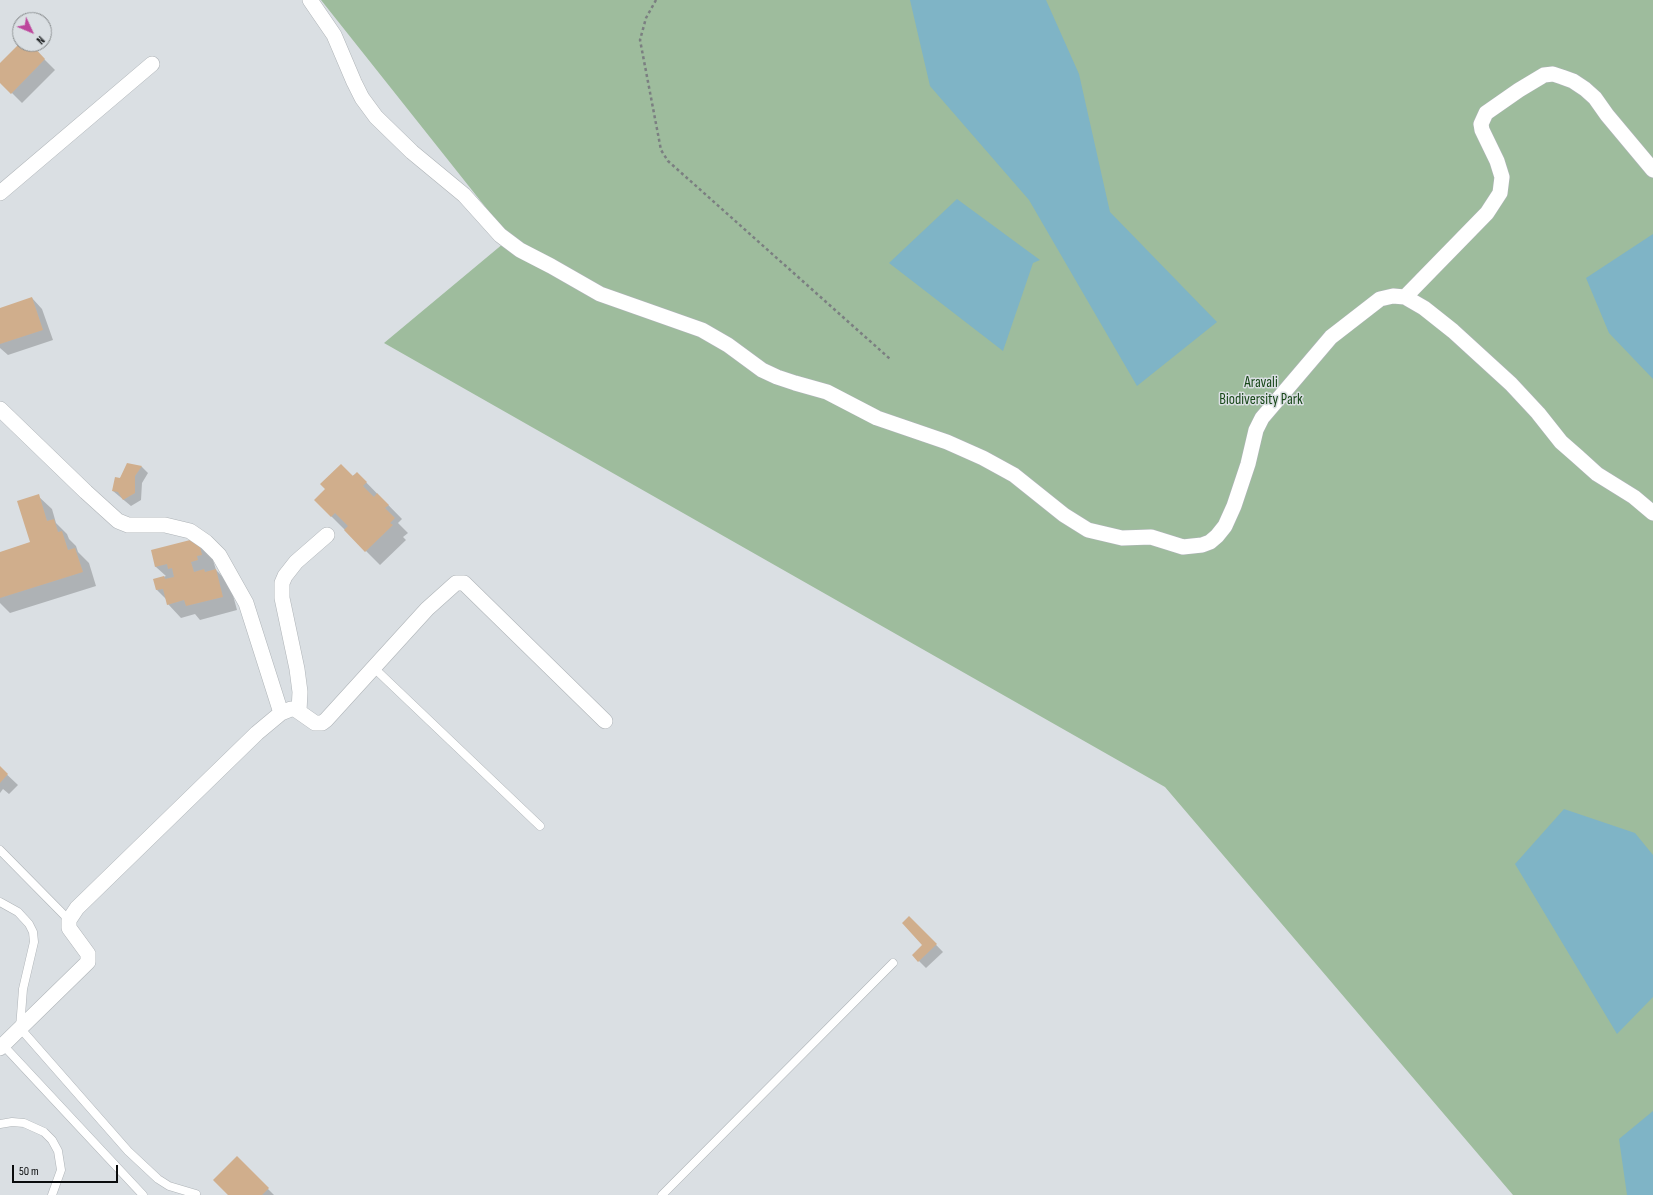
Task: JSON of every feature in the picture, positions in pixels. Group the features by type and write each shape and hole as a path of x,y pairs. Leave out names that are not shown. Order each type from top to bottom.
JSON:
{"street":[{"path":"310,0 334,35 354,82 376,117 412,152 464,195 500,235 520,250 600,294 702,330 728,345 762,370 777,377 795,384 827,392 877,418 947,442 983,458 1014,475 1073,522 1088,530 1122,538 1151,537 1183,547 1202,545 1210,542 1225,526 1234,506 1248,464 1256,430 1262,418 1331,337 1380,299 1388,296 1405,296 1424,308 1453,331 1511,384 1538,413 1561,442 1576,456 1598,474 1634,497 1653,513"},
{"path":"0,193 152,64"},
{"path":"1405,296 1487,213 1500,192 1502,176 1497,161 1482,130 1481,124 1486,113 1514,93 1544,75 1553,74 1562,77 1573,81 1585,89 1653,170"},
{"path":"0,408 118,521 128,524 164,525 183,529 206,542 219,555 246,603 281,713"},
{"path":"299,711 300,692 297,669 282,598 282,583 285,576 296,562 327,535"},
{"path":"1,1046 88,962 88,954 69,928 69,920 72,914 82,903 257,733 281,713 291,709 299,711 315,723 322,723 326,720 373,667 453,584 459,582 464,583 605,721"}],"lane":[{"path":"373,667 540,826"},
{"path":"0,850 69,920"},
{"path":"0,902 18,912 29,924 33,932 34,942 23,989 20,1028 128,1151 163,1183 196,1194"},
{"path":"662,1195 893,963"},
{"path":"1,1046 143,1195"},
{"path":"0,1124 12,1122 24,1123 44,1132 52,1140 58,1151 62,1170 52,1195"}],"path":[{"path":"656,0 646,18 640,40 661,150 668,161 890,359"}],"green space":[{"name":"Aravali Biodiversity Park","path":"321,0 1653,0 1653,1195 1513,1195 1165,787 384,343 510,238"}],"water":[{"path":"910,0 1046,0 1079,74 1110,212 1217,322 1137,386 1029,200 930,86"},
{"path":"957,199 1040,260 1033,263 1003,351 889,263"},
{"path":"1653,234 1653,379 1609,333 1586,278"},
{"path":"1564,809 1635,833 1653,855 1653,997 1617,1034 1515,864"},
{"path":"1653,1111 1653,1195 1627,1195 1619,1139"}],"building":[{"path":"12,51 38,52 45,59 11,94 0,83 0,63"},
{"path":"32,297 43,330 0,344 0,308"},
{"path":"127,463 142,466 135,476 135,493 123,500 118,492 112,491 115,477 120,478"},
{"path":"341,464 353,476 357,472 367,482 363,486 374,497 377,493 389,505 385,508 395,518 390,523 393,525 365,552 344,530 348,526 335,513 331,517 314,500 325,489 320,484"},
{"path":"39,494 47,521 54,519 58,532 62,531 68,550 75,548 83,572 0,598 0,552 30,542 17,501"},
{"path":"198,538 202,555 197,556 198,560 191,562 194,572 204,569 205,572 216,569 223,597 186,606 184,600 167,605 163,589 156,590 153,579 164,576 165,579 174,577 172,568 168,569 167,564 155,567 151,550"},
{"path":"0,766 8,774 0,783"},
{"path":"909,916 937,944 918,962 912,955 922,945 902,923"},
{"path":"237,1156 269,1188 262,1195 228,1195 213,1180"}]}
